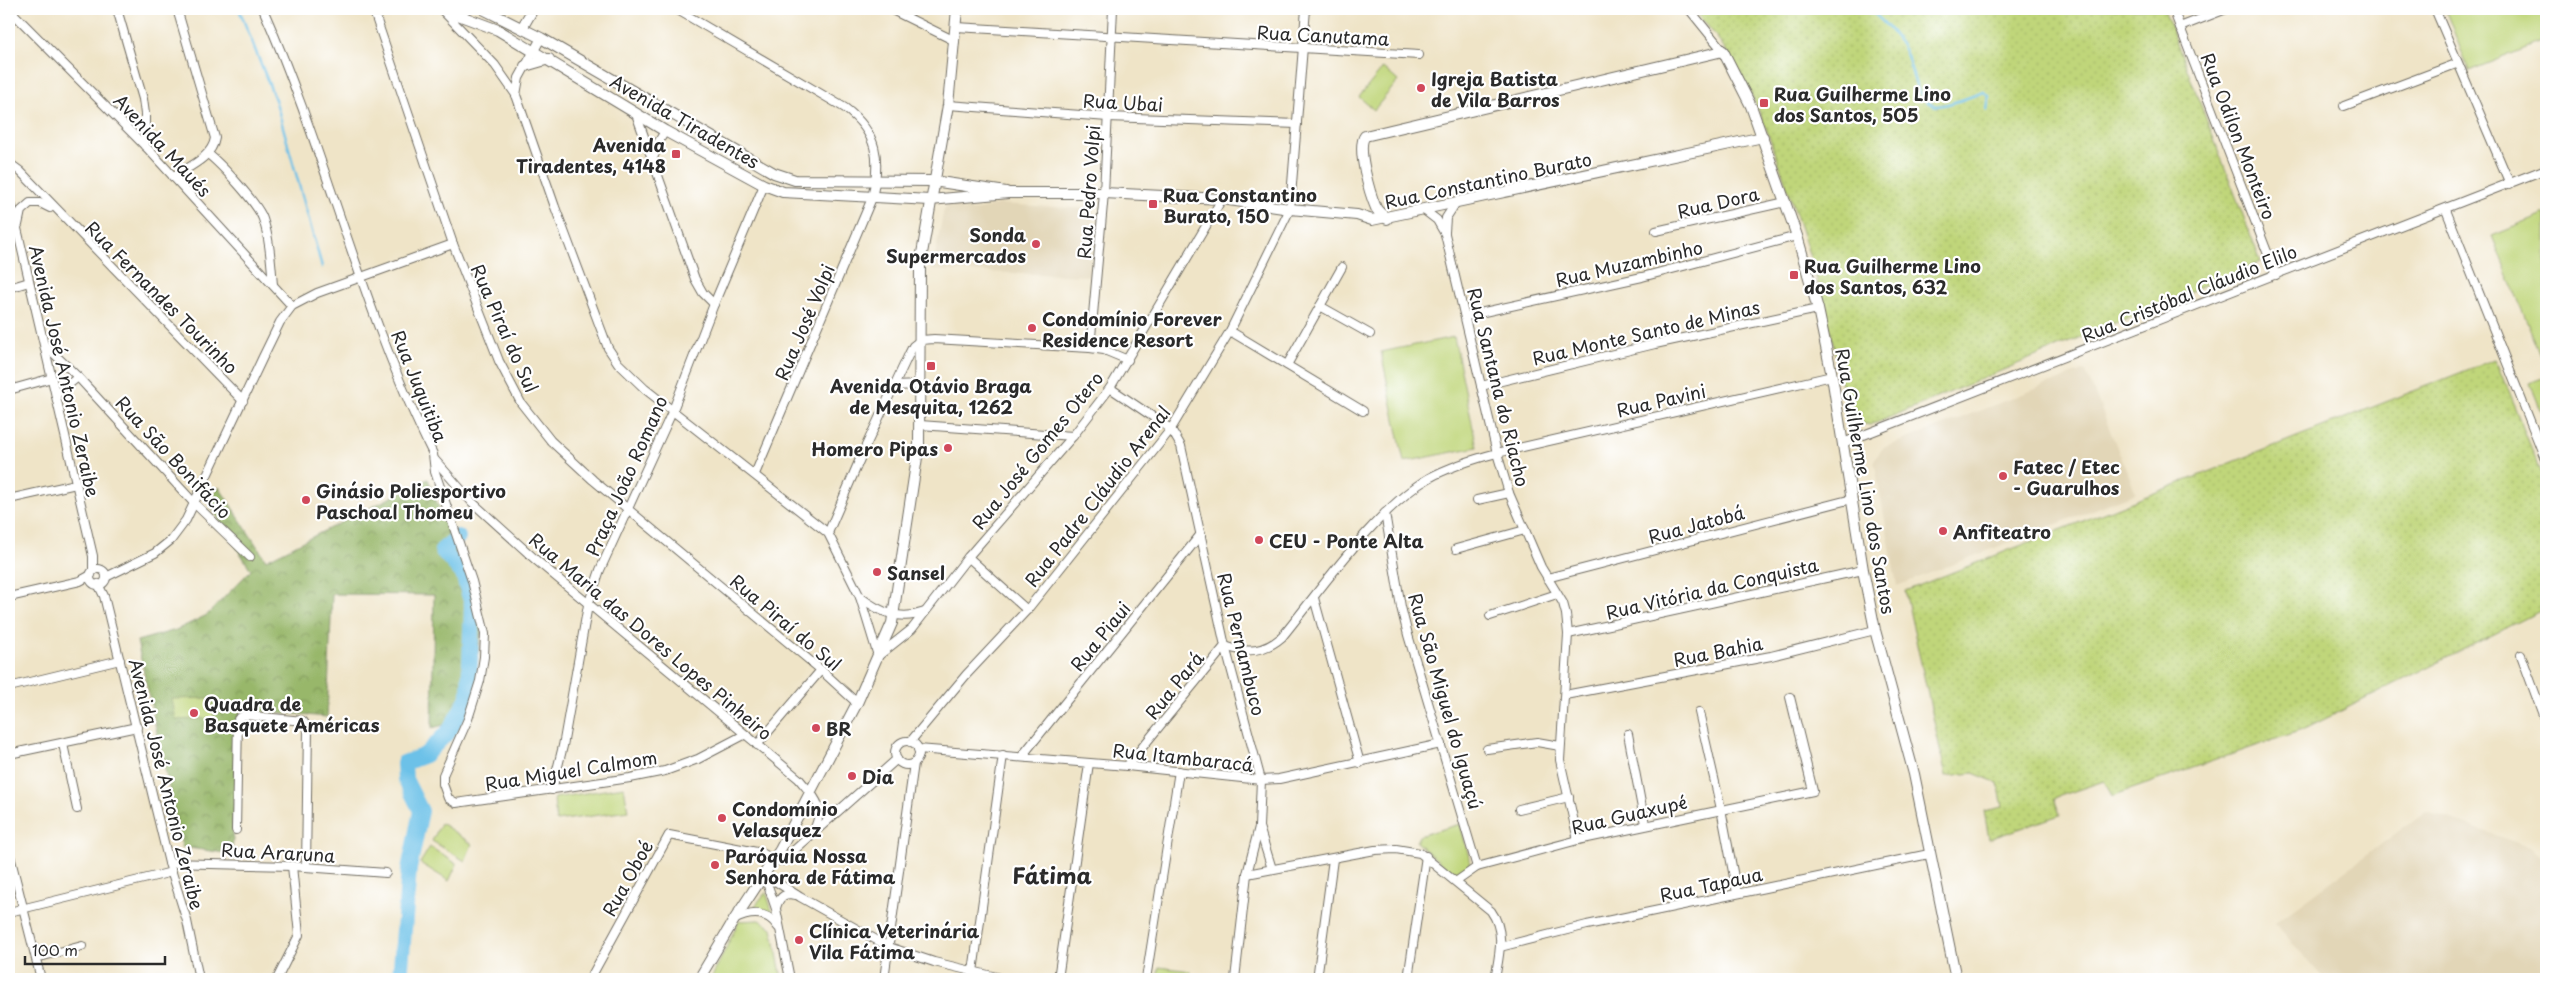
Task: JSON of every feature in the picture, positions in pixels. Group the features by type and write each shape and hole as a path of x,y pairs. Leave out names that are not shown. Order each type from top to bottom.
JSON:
{"street":[{"name":"Avenida Maués","path":"9,9 145,146 292,306"},
{"path":"117,9 143,99 145,146"},
{"path":"173,177 208,154 214,145 215,138 177,9"},
{"name":"Rua Juquitiba","path":"263,9 280,48 360,278 434,459 435,472 472,581 485,634 480,681 468,719 443,775 445,794 450,802 456,803"},
{"name":"Rua Piraí do Sul","path":"373,9 453,244 499,361 521,403 551,442 629,511 821,670 857,703"},
{"path":"441,9 483,50 516,95 555,207 608,348 632,378 828,533 860,597 878,656"},
{"name":"Avenida Tiradentes","path":"441,9 498,30 549,59 665,131 764,185 783,192 930,200"},
{"name":"Avenida Tiradentes","path":"483,9 541,38 774,173 795,180 933,181"},
{"path":"522,28 533,9"},
{"name":"Rua José Volpi","path":"676,9 833,100 857,117 875,145 876,181 872,198 755,474"},
{"path":"890,9 955,41"},
{"path":"699,979 734,920 774,860 857,703 894,614 920,424 921,340 919,283 933,181 948,105 957,9"},
{"name":"Rua Pedro Volpi","path":"1090,348 1104,193 1113,9"},
{"name":"Rua Padre Cláudio Arenal","path":"910,742 966,674 1027,610 1171,429 1230,331 1290,209 1306,9"},
{"name":"Rua Guilherme Lino dos Santos","path":"1688,9 1722,51 1751,106 1798,236 1818,309 1832,376 1863,570 1875,630 1914,774 1928,854 1956,979"},
{"name":"Rua Odilon Monteiro","path":"2173,9 2276,275"},
{"path":"2180,27 2226,9"},
{"path":"2435,9 2456,64 2510,184"},
{"name":"Rua Canutama","path":"956,27 1419,55"},
{"path":"516,95 519,78 541,38"},
{"path":"1387,219 1377,210 1369,187 1361,148 1363,138 1372,132 1722,51"},
{"path":"525,66 549,59"},
{"path":"2344,106 2456,64"},
{"name":"Rua Ubai","path":"948,105 1108,117 1297,124"},
{"path":"636,114 652,164 695,279 703,293 714,304"},
{"path":"652,164 658,143 665,131"},
{"name":"Rua Constantino Burato","path":"930,200 1010,193 1104,193 1222,199 1290,209 1357,215 1372,220 1387,219 1763,137"},
{"path":"208,154 225,170 262,217 268,240 273,285"},
{"name":"Rua Fernandes Tourinho","path":"9,163 20,171 243,401"},
{"name":"Rua Cristóbal Cláudio Elilo","path":"1843,443 2446,210 2546,169"},
{"name":"Rua Constantino Burato","path":"933,181 1000,189 1010,193"},
{"name":"Praça João Romano","path":"552,790 563,746 588,605 600,570 629,511 673,410 714,304 764,185"},
{"path":"1357,215 1366,209 1369,187"},
{"name":"Avenida José Antonio Zeraibe","path":"9,194 93,556 137,727 169,863 187,921 199,979"},
{"name":"Rua José Gomes Otero","path":"878,656 899,642 927,611 968,557 1073,436 1110,388 1222,199"},
{"name":"Rua Dora","path":"1656,231 1786,202"},
{"name":"Rua Fernandes Tourinho","path":"16,227 21,212 30,203 40,203 60,214"},
{"name":"Rua Santana do Riacho","path":"1445,234 1446,218 1455,204"},
{"name":"Rua Santana do Riacho","path":"1424,210 1437,220 1445,234 1497,453 1509,493 1547,578 1563,603 1568,634 1560,746 1562,772 1578,840"},
{"path":"2446,210 2546,461"},
{"name":"Rua Muzambinho","path":"1466,316 1642,277 1798,236"},
{"path":"9,597 99,576 155,553 171,540 194,504 280,322 292,306 317,293 453,244"},
{"path":"1287,364 1342,266"},
{"path":"9,288 29,282"},
{"path":"1320,306 1370,334"},
{"name":"Rua Monte Santo de Minas","path":"1481,386 1655,344 1818,309"},
{"path":"1230,331 1363,411"},
{"path":"828,533 893,386 913,346 921,340 934,339 1090,348 1116,354 1128,360"},
{"name":"Rua São Bonifácio","path":"44,345 78,377 194,504 250,557"},
{"name":"Rua Pavini","path":"1225,646 1245,651 1272,646 1385,513 1429,478 1470,460 1497,453 1832,376"},
{"path":"56,395 78,377"},
{"path":"9,390 52,378"},
{"path":"893,386 921,385"},
{"path":"1110,388 1171,429"},
{"path":"920,424 1073,436"},
{"name":"Rua Pernambuco","path":"1171,429 1181,446 1185,459 1225,646 1261,780 1259,827 1272,869"},
{"name":"Rua Maria das Dores Lopes Pinheiro","path":"434,459 472,502 588,605 799,779 809,792"},
{"path":"9,499 76,484"},
{"path":"1477,500 1509,493"},
{"name":"Rua Jatobá","path":"1547,578 1852,499"},
{"name":"Rua São Miguel do Iguaçú","path":"1385,513 1401,607 1421,682 1477,867"},
{"path":"1456,549 1524,530"},
{"name":"Rua Piaui","path":"1022,756 1201,534"},
{"path":"968,557 1027,610"},
{"name":"Rua Vitória da Conquista","path":"1568,634 1863,570"},
{"path":"1490,616 1557,594"},
{"path":"860,597 883,612 910,617 927,611"},
{"path":"1314,598 1360,763"},
{"name":"Rua Bahia","path":"1565,695 1771,656 1875,630"},
{"name":"Rua Pará","path":"1127,766 1225,646"},
{"path":"2521,655 2546,723"},
{"path":"9,688 120,660"},
{"path":"757,745 821,670"},
{"name":"Rua Guaxupé","path":"1457,881 1477,867 1578,840 1645,824 1813,791 1790,697"},
{"path":"1699,712 1721,809 1737,893"},
{"path":"236,830 238,719 244,715 303,721 308,728 306,867"},
{"path":"9,754 137,727"},
{"path":"1628,734 1645,824"},
{"name":"Rua Miguel Calmom","path":"456,803 552,790 665,770 698,759 744,735"},
{"path":"884,979 914,763 919,757 918,749 910,742 899,745 896,750 897,759 906,765 914,763"},
{"path":"1487,749 1537,742 1560,746"},
{"path":"63,744 77,809"},
{"name":"Rua Itambaracá","path":"918,749 1022,756 1261,780 1279,779 1360,763 1441,744"},
{"path":"972,976 1003,755"},
{"path":"774,860 782,861 897,759"},
{"path":"1058,979 1089,763"},
{"path":"1146,979 1179,771"},
{"path":"809,792 818,801 820,811 814,832"},
{"path":"1518,809 1569,797"},
{"path":"1235,979 1247,874 1259,827"},
{"name":"Rua Oboé","path":"590,979 669,835 762,853 774,860"},
{"path":"1247,874 1375,850 1396,849 1426,856 1492,911 1498,921 1500,947 1495,979"},
{"path":"9,852 41,979"},
{"name":"Rua Tapaua","path":"1500,947 1587,925 1928,854"},
{"path":"1408,979 1426,856"},
{"path":"1317,979 1333,859"},
{"name":"Rua Araruna","path":"169,863 292,866 386,873"},
{"path":"277,979 299,935 292,866"},
{"path":"9,912 172,872"},
{"path":"764,874 800,897 889,947 972,976 1005,979"},
{"path":"764,874 776,908 790,979"},
{"path":"776,908 780,898 784,895 789,894 800,897"},
{"path":"734,920 752,913 761,914 773,920 780,930"},
{"path":"36,958 82,946"}],"shaded area":[{"path":"961,204 963,210 979,210 998,204 1092,209 1094,213 1089,276 932,270 944,209 948,205"},
{"name":"Fatec / Etec - Guarulhos","path":"2085,370 2136,493 1897,586 1874,460 1883,448"},
{"path":"2426,811 2530,847 2546,862 2546,979 2324,979 2275,923"}],"green space":[{"path":"1692,9 2164,9 2261,262 1881,421 1870,425 1855,422 1841,383 1827,316 1815,272 1764,122 1741,74 1727,51"},
{"path":"2445,9 2546,9 2546,40 2469,71"},
{"path":"1383,68 1398,81 1374,110 1359,97"},
{"path":"2546,214 2546,368 2492,236"},
{"path":"1454,337 1477,447 1404,462 1381,352"},
{"path":"2495,359 2546,484 2546,608 2305,729 2112,796 2104,781 2054,798 2060,815 1989,839 1984,811 2003,807 1998,783 1973,773 1946,776 1905,591"},
{"path":"2546,377 2546,423 2530,383"},
{"path":"428,479 483,623 467,719 432,728 434,595 332,594 327,717 240,709 232,854 182,847 137,641 176,630 207,615 251,570 208,502 219,487 266,560"},
{"name":"Quadra de Basquete Américas","path":"212,698 214,718 176,720 172,699"},
{"path":"624,787 628,811 556,821 554,798"},
{"path":"441,823 472,844 465,861 432,841"},
{"path":"1460,824 1471,864 1455,875 1416,842 1419,836"},
{"path":"430,847 457,864 449,881 420,863"},
{"path":"766,892 774,917 754,907"},
{"path":"760,920 772,928 782,979 711,979 739,921"},
{"path":"1159,967 1191,971 1189,979 1157,979"}],"waterway":[{"path":"239,9 276,102 322,267"},
{"path":"1864,10 1878,17 1900,42 1907,56 1917,88 1926,101 1937,106 1984,92 1989,96 1987,110"},
{"path":"400,979 409,869 421,811 405,779 404,763 425,755 450,730 469,695 472,604 463,574 442,550 458,537"}],"place":[{"name":"Igreja Batista de Vila Barros","path":"1421,88"},
{"name":"Rua Guilherme Lino dos Santos, 505","path":"1764,103"},
{"name":"Avenida Tiradentes, 4148","path":"676,154"},
{"name":"Rua Constantino Burato, 150","path":"1153,204"},
{"name":"Sonda Supermercados","path":"1036,244"},
{"name":"Rua Guilherme Lino dos Santos, 632","path":"1794,275"},
{"name":"Condomínio Forever Residence Resort","path":"1032,328"},
{"name":"Avenida Otávio Braga de Mesquita, 1262","path":"931,366"},
{"name":"Homero Pipas","path":"948,448"},
{"name":"Fatec / Etec - Guarulhos","path":"2003,476"},
{"name":"Ginásio Poliesportivo Paschoal Thomeu","path":"306,500"},
{"name":"Anfiteatro","path":"1943,531"},
{"name":"CEU - Ponte Alta","path":"1259,540"},
{"name":"Sansel","path":"877,572"},
{"name":"Quadra de Basquete Américas","path":"194,713"},
{"name":"BR","path":"816,728"},
{"name":"Dia","path":"852,776"},
{"name":"Condomínio Velasquez","path":"722,818"},
{"name":"Paróquia Nossa Senhora de Fátima","path":"715,865"},
{"name":"Clínica Veterinária Vila Fátima","path":"799,940"}],"district":[{"name":"Fátima","path":"1052,874"}]}
